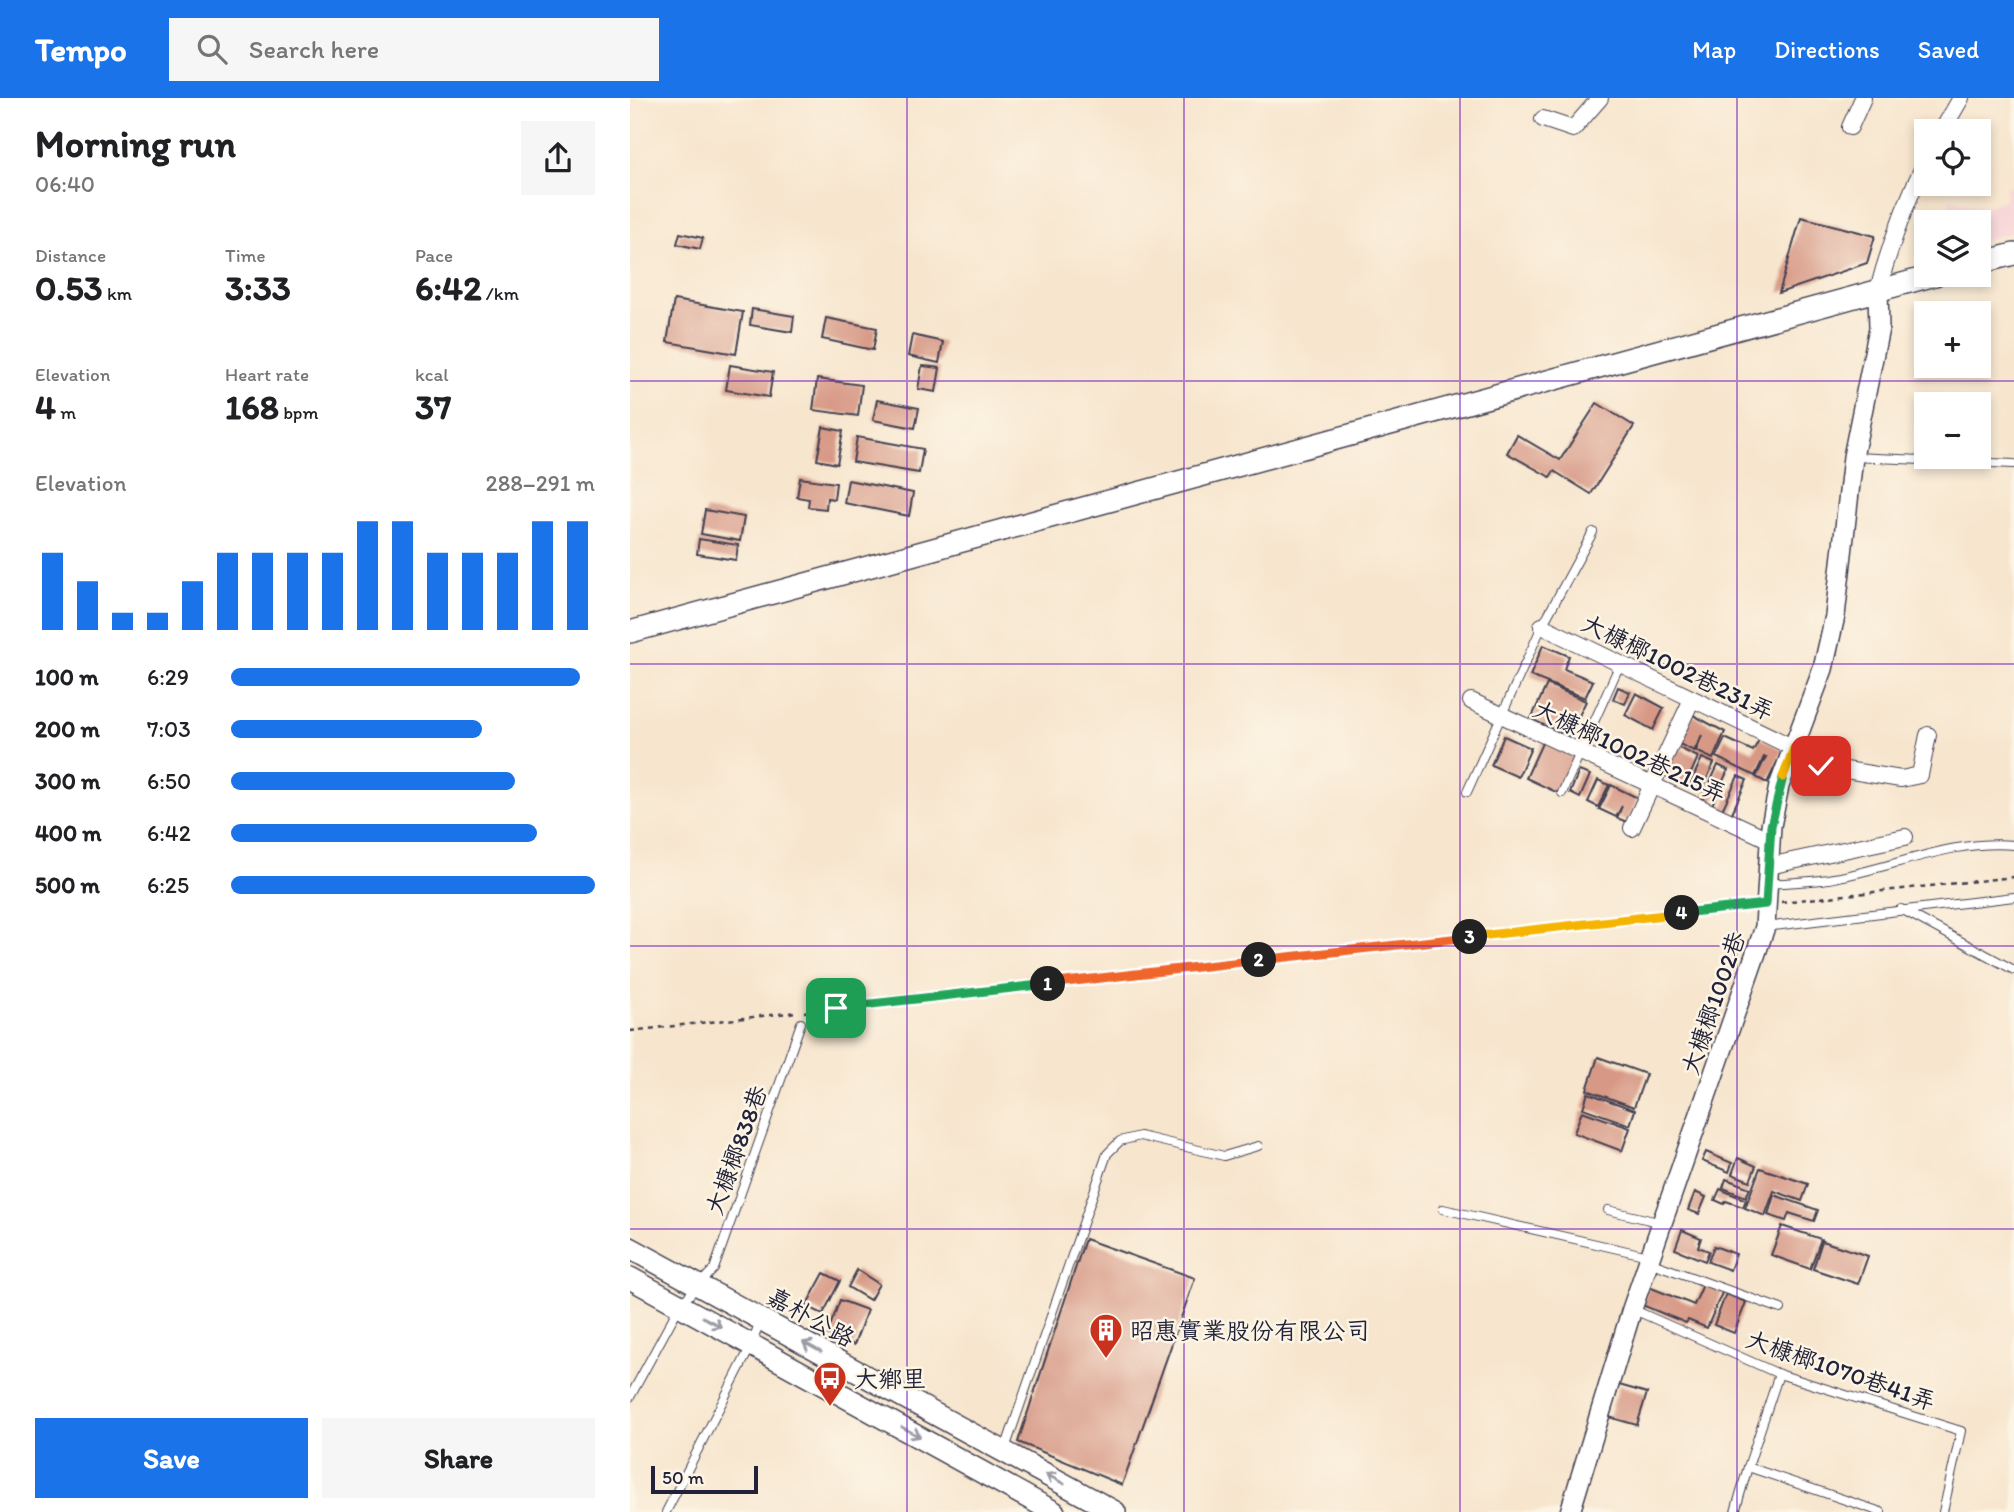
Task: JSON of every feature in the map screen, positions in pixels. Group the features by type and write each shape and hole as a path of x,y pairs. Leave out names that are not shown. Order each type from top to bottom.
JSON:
{"main road":[{"path":"1991,260 2014,254"},
{"path":"630,632 1914,281"},
{"name":"嘉朴公路","path":"630,1248 1115,1512"},
{"path":"630,1278 1054,1512"}],"street":[{"path":"1543,118 1573,129 1600,98"},
{"path":"1850,127 1863,98"},
{"path":"1949,119 1961,98"},
{"path":"1878,290 1894,239 1914,191"},
{"name":"大槺榔1002巷","path":"1570,1512 1632,1309 1765,927 1770,840 1779,786 1823,669 1835,616 1853,457 1879,328 1878,290"},
{"name":"大槺榔1002巷231弄","path":"1542,626 1794,748 1821,766 1901,779 1920,775 1928,736"},
{"path":"1632,828 1692,699"},
{"name":"大槺榔1002巷215弄","path":"1471,701 1770,840"},
{"path":"1767,884 1905,836"}],"lane":[{"path":"1853,457 2014,464"},
{"path":"1467,792 1542,626 1593,532"},
{"path":"1562,793 1620,664"},
{"path":"1767,884 1834,878 1955,849 2014,845"},
{"path":"1765,927 2014,897"},
{"path":"1901,909 2014,970"},
{"name":"大槺榔838巷","path":"630,1397 680,1305 713,1269 801,1023"},
{"path":"1004,1451 1107,1154 1120,1141 1140,1136 1224,1156 1258,1146"},
{"path":"1443,1209 1640,1254 1648,1262 1781,1308"},
{"path":"1608,1209 1662,1223"},
{"name":"大槺榔1070巷41弄","path":"1632,1309 1779,1374 1961,1432 1943,1512"},
{"path":"666,1512 752,1344 761,1319"},
{"path":"1735,1512 1779,1374"},
{"path":"1748,1467 1881,1512"}],"path":[{"path":"630,1031 1767,884 2014,877"}],"shaded area":[{"path":"2014,185 2014,232 1991,238 1991,210 1946,210 1951,198 1981,208 2005,200 2005,187"}],"building":[{"path":"1801,217 1875,236 1867,263 1779,293"},
{"path":"680,233 703,238 700,249 677,244"},
{"path":"674,300 743,312 736,354 667,342"},
{"path":"752,309 794,316 792,332 750,325"},
{"path":"826,318 877,328 873,350 822,339"},
{"path":"912,335 943,342 939,363 908,356"},
{"path":"730,365 773,372 769,397 726,390"},
{"path":"922,366 940,368 936,392 918,389"},
{"path":"817,379 862,385 858,416 813,410"},
{"path":"877,400 919,408 915,428 873,420"},
{"path":"1597,403 1634,426 1591,494 1554,471 1550,477 1507,453 1517,435 1560,460"},
{"path":"823,427 843,431 837,464 817,460"},
{"path":"857,437 923,449 919,473 853,462"},
{"path":"800,478 836,483 834,499 827,498 826,509 808,507 809,499 797,497"},
{"path":"848,480 913,493 909,516 844,503"},
{"path":"705,510 744,517 740,541 701,534"},
{"path":"699,539 738,545 736,560 697,554"},
{"path":"1543,645 1569,656 1564,669 1593,681 1585,698 1530,676"},
{"path":"1547,684 1586,701 1569,737 1531,719"},
{"path":"1618,687 1630,692 1625,704 1613,699"},
{"path":"1636,693 1664,708 1653,730 1625,715"},
{"path":"1693,715 1725,732 1713,759 1696,751 1702,735 1694,751 1679,744"},
{"path":"1504,736 1531,748 1518,777 1491,765"},
{"path":"1725,738 1753,751 1760,738 1783,750 1767,783 1756,777 1766,757 1755,776 1716,757"},
{"path":"1543,741 1575,757 1558,793 1526,778"},
{"path":"1677,747 1698,757 1686,785 1664,775"},
{"path":"1702,758 1714,763 1703,787 1691,782"},
{"path":"1718,765 1728,770 1712,805 1702,800"},
{"path":"1579,771 1590,775 1580,798 1570,793"},
{"path":"1738,776 1747,780 1731,815 1722,810"},
{"path":"1598,780 1609,785 1598,807 1588,802"},
{"path":"1611,785 1638,798 1627,822 1617,818 1622,806 1616,817 1599,809"},
{"path":"1598,1057 1646,1074 1634,1107 1587,1090"},
{"path":"1588,1093 1635,1110 1630,1125 1583,1108"},
{"path":"1582,1111 1630,1128 1622,1151 1574,1133"},
{"path":"1706,1152 1732,1163 1729,1172 1702,1161"},
{"path":"1738,1158 1756,1166 1750,1181 1732,1174"},
{"path":"1760,1168 1808,1184 1802,1201 1774,1191 1765,1216 1745,1208"},
{"path":"1726,1179 1750,1188 1746,1197 1723,1188"},
{"path":"1720,1189 1746,1200 1743,1207 1715,1200"},
{"path":"1695,1192 1706,1197 1699,1214 1688,1210"},
{"path":"1774,1195 1818,1210 1814,1221 1789,1213 1786,1221 1768,1215"},
{"path":"1782,1226 1821,1239 1810,1269 1771,1255"},
{"path":"1682,1230 1701,1238 1698,1247 1709,1251 1705,1261 1675,1249"},
{"name":"昭惠實業股份有限公司","path":"1085,1239 1195,1278 1122,1485 1018,1442"},
{"path":"1822,1241 1868,1256 1858,1284 1813,1269"},
{"path":"1714,1246 1736,1254 1730,1270 1708,1262"},
{"path":"857,1270 879,1284 870,1300 848,1287"},
{"path":"824,1273 840,1281 823,1314 806,1306"},
{"path":"1705,1280 1724,1288 1707,1328 1688,1320 1686,1323 1642,1305 1649,1287 1694,1305"},
{"path":"1726,1294 1746,1302 1734,1333 1714,1325"},
{"path":"840,1300 867,1310 854,1345 827,1334"},
{"path":"1619,1385 1647,1393 1637,1425 1609,1417"}],"place":[{"name":"昭惠實業股份有限公司","path":"1106,1360"},
{"name":"大鄉里","path":"830,1408"}],"route":[{"path":"836,1008 1766,904 1771,826 1779,786 1794,748 1821,766"}]}
